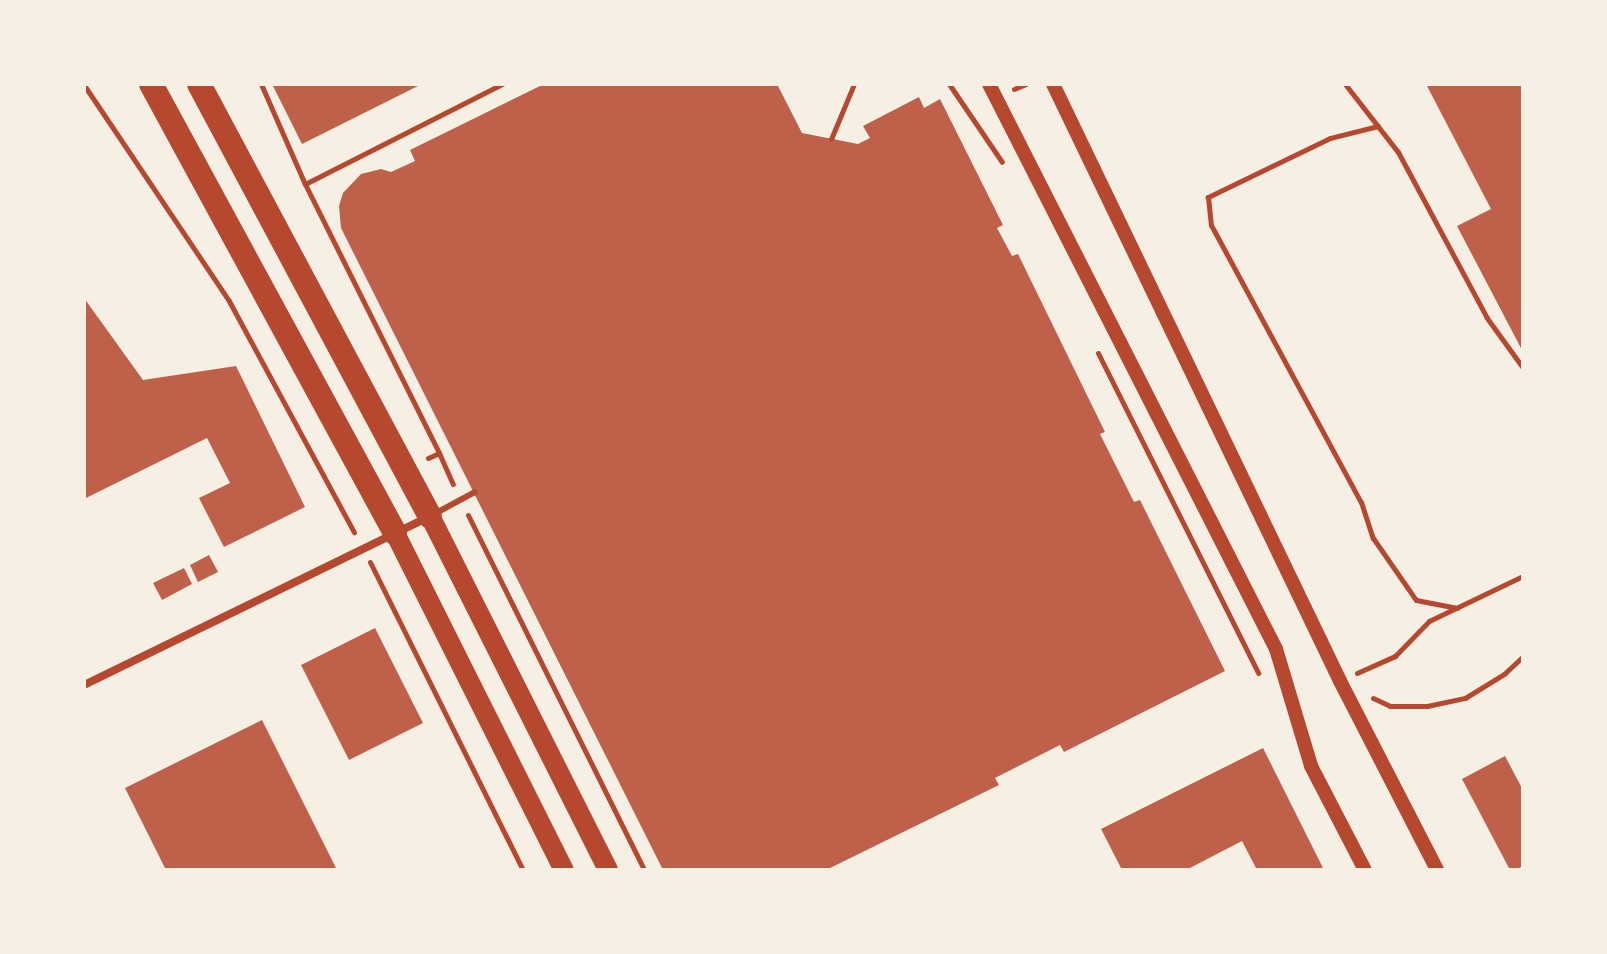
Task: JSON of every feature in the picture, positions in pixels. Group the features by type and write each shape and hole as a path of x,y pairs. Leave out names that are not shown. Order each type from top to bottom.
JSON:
{"highway":[{"path":"151,84 395,533"},
{"path":"199,84 430,516"}],"main road":[{"path":"430,516 608,870"},
{"path":"395,533 564,870"}],"street":[{"path":"989,84 1276,649 1311,766 1365,870"},
{"path":"1053,84 1340,681 1437,870"},
{"path":"84,685 430,516"}],"lane":[{"path":"430,516 475,492"}],"path":[{"path":"261,84 305,184 439,453"},
{"path":"305,184 502,84"},
{"path":"831,139 854,84"},
{"path":"949,84 1011,175"},
{"path":"1345,84 1398,152 1487,318 1523,368"},
{"path":"84,85 229,301 363,548 523,870"},
{"path":"1378,126 1330,138 1208,197 1211,225 1361,502 1373,538 1416,600 1457,608"},
{"path":"1096,348 1261,679"},
{"path":"1340,681 1395,656 1429,621 1523,576"},
{"path":"1340,681 1390,706 1427,706 1465,698 1504,674 1523,656"}],"building":[{"path":"272,84 422,84 302,144"},
{"path":"544,84 777,84 802,133 858,144 870,138 863,126 919,97 924,108 940,99 1003,225 997,228 1012,256 1018,254 1105,432 1100,434 1134,502 1140,500 1225,671 1064,752 1060,745 995,778 999,785 826,870 663,870 341,228 339,206 343,193 361,174 381,169 391,172 415,161 410,150"},
{"path":"1426,84 1523,84 1523,352 1457,226 1491,209"},
{"path":"84,298 143,380 236,366 305,507 224,547 199,498 230,483 207,438 84,499"},
{"path":"209,555 218,572 198,582 190,565"},
{"path":"184,568 192,584 162,600 153,583"},
{"path":"375,628 423,723 349,760 301,665"},
{"path":"262,720 337,870 166,870 125,788"},
{"path":"1263,748 1324,870 1257,870 1242,841 1186,870 1122,870 1101,829"},
{"path":"1505,756 1523,790 1523,866 1515,870 1510,870 1462,779"}]}
